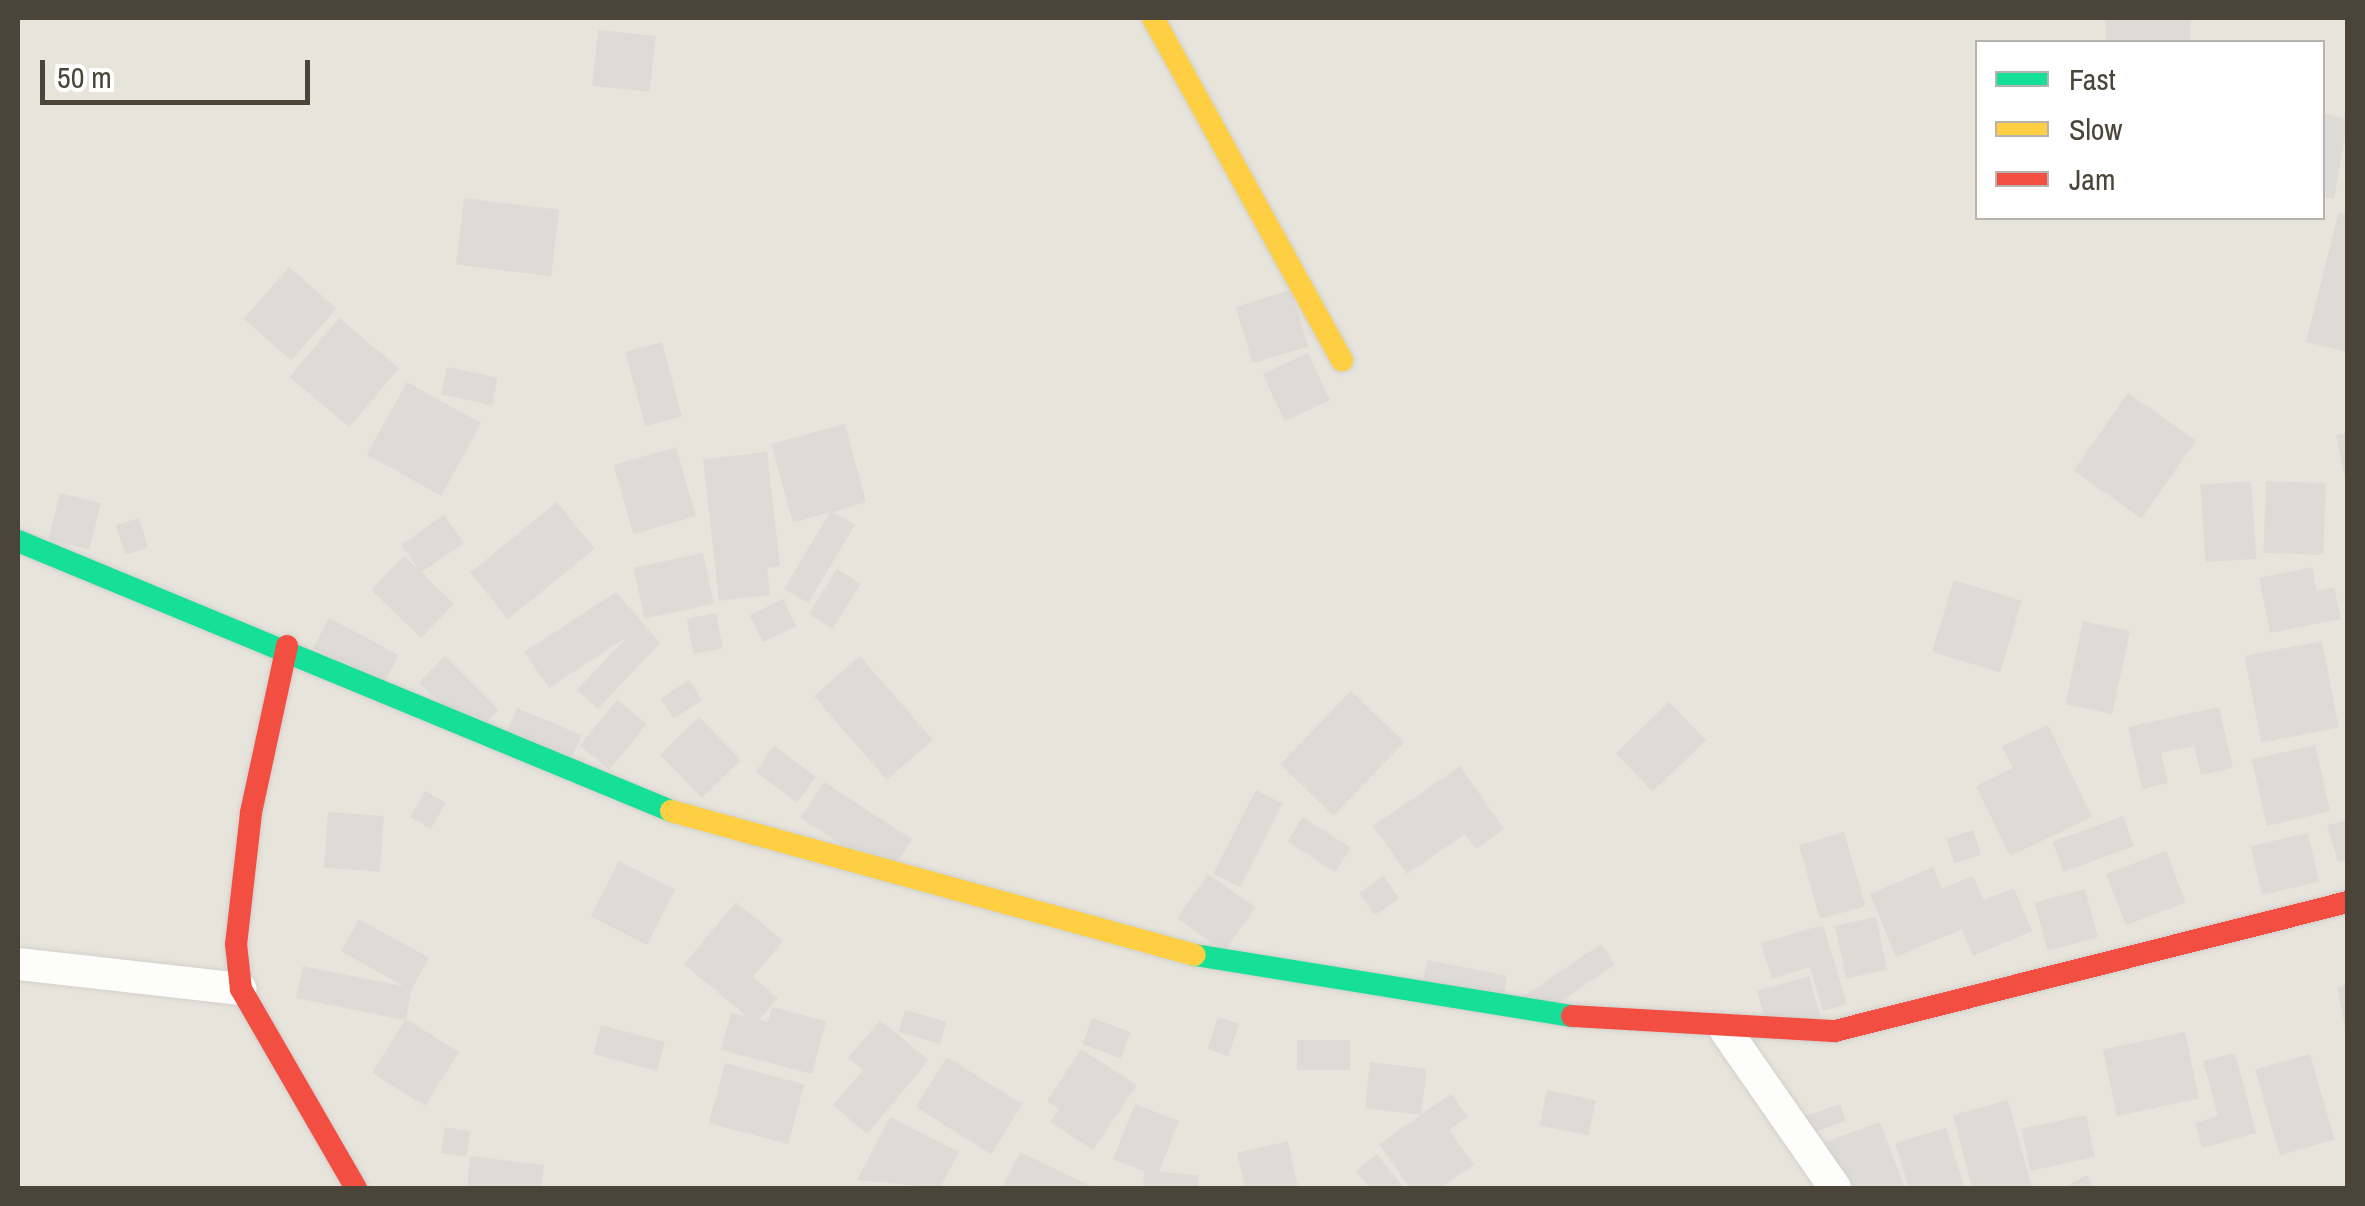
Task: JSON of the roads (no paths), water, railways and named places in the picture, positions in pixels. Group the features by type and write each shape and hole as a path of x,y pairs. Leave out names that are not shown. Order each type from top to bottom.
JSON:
{"street":[{"path":"1154,18 1342,360"},
{"path":"18,541 287,646 580,779 963,900 1250,969 1520,1012 1726,1032 1836,1031 2348,902"},
{"path":"287,646 251,813 236,944 241,989 356,1188"},
{"path":"18,964 241,989"},
{"path":"1726,1032 1835,1188"}]}
